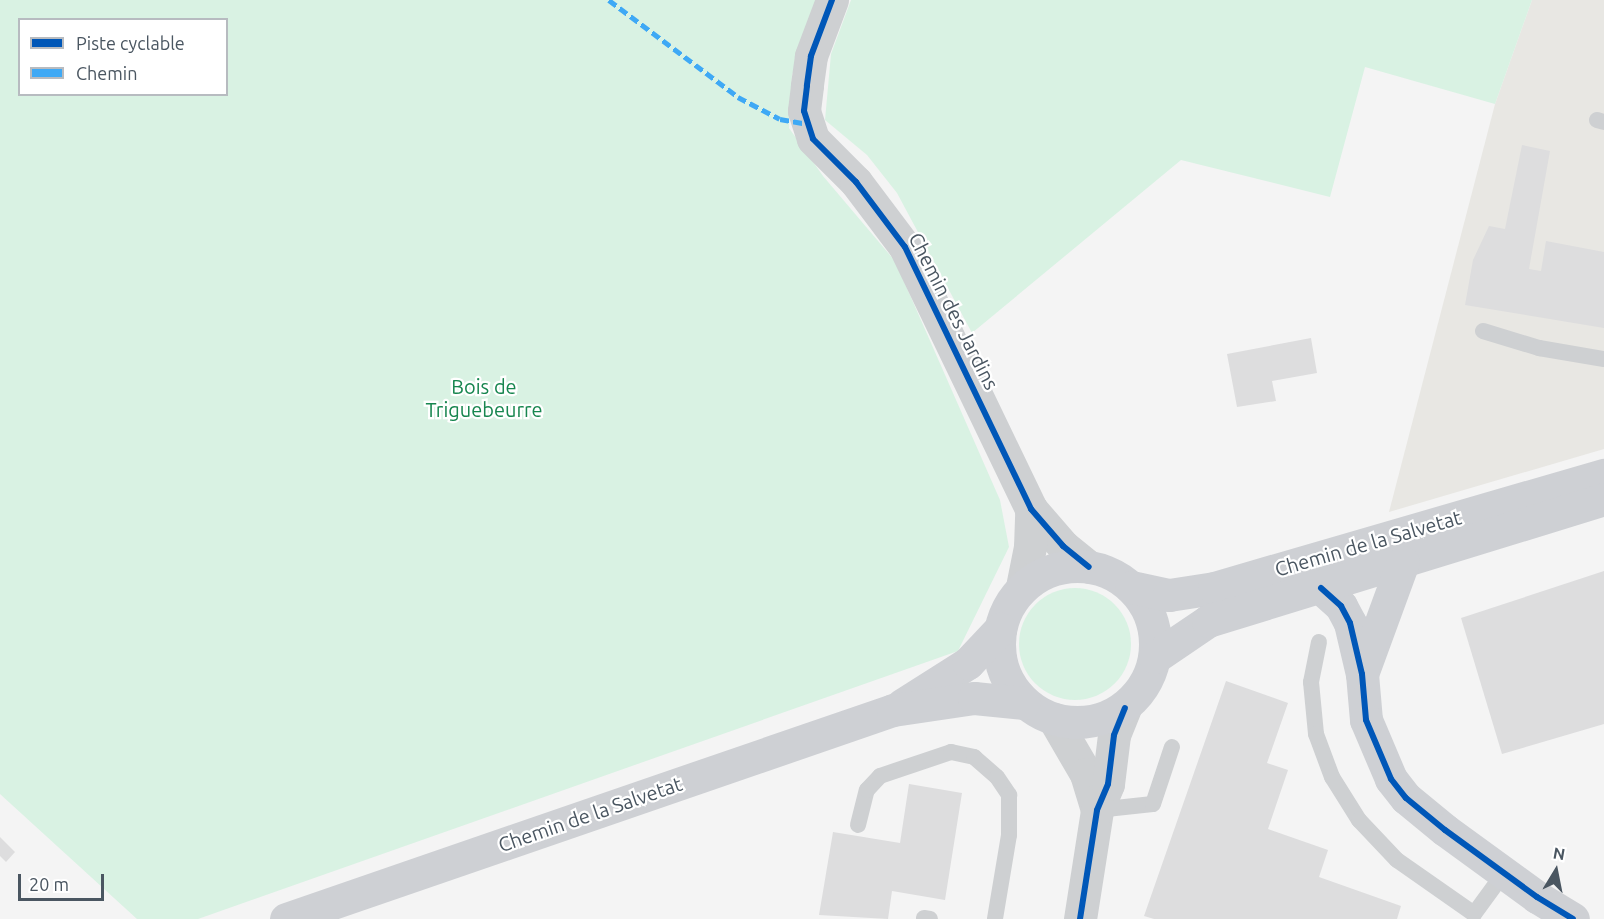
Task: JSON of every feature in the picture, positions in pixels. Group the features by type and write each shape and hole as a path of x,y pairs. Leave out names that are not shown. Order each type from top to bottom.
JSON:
{"main road":[{"name":"Chemin de la Salvetat","path":"1131,587 1169,595 1203,590 1604,475"},
{"name":"Chemin de la Salvetat","path":"1155,657 1208,621 1604,499"},
{"path":"1362,674 1403,561"},
{"path":"1089,567 1114,575 1131,587 1143,602 1153,626 1155,657 1143,686 1125,708 1094,721 1054,719 1024,703 1005,676 999,656 1000,629 1004,614 1022,587 1049,571 1089,567"},
{"path":"1321,588 1341,606 1350,623 1362,674 1365,720 1391,779 1424,814 1504,873 1537,908 1573,919"},
{"name":"Chemin de la Salvetat","path":"893,710 968,663 1000,629"},
{"name":"Chemin de la Salvetat","path":"286,919 893,710 974,698 1024,703"}],"street":[{"name":"Chemin des Jardins","path":"832,0 811,56 804,111 813,139 856,182 905,247 1031,509 1063,546 1089,567"},
{"name":"Chemin des Jardins","path":"1022,587 1030,547 1031,509"},
{"path":"1084,918 1097,810 1108,784 1114,735 1125,708"},
{"path":"1054,719 1086,774 1097,810"}],"lane":[{"path":"1483,331 1539,348 1604,359"},
{"path":"1319,642 1311,682 1312,712 1332,777 1359,819 1397,860 1473,917 1504,873"},
{"path":"1097,810 1153,804 1172,747"},
{"path":"858,825 867,790 888,772 951,752 974,757 1005,786 1011,810 995,919"}],"shaded area":[{"path":"1532,0 1604,0 1604,449 1389,512 1495,104"}],"green space":[{"name":"Bois de Triguebeurre","path":"0,0 818,0 792,75 789,128 823,176 895,261 1000,500 1009,547 958,651 198,919 137,919 0,794"},
{"path":"851,0 1532,0 1495,104 1365,67 1330,197 1181,160 972,333 897,193 867,155 825,120 831,54"},
{"path":"1075,588 1096,592 1115,604 1127,623 1131,644 1127,665 1115,684 1096,696 1075,700 1054,696 1035,684 1023,665 1019,644 1023,623 1035,604 1054,592"}],"building":[{"path":"1522,145 1550,151 1529,269 1541,271 1546,241 1604,252 1604,328 1465,305 1473,260 1489,226 1505,229"},
{"path":"1311,338 1317,373 1272,381 1276,401 1237,407 1227,354"},
{"path":"1604,571 1604,724 1502,754 1461,618"},
{"path":"1226,681 1288,703 1267,763 1288,770 1268,829 1328,850 1319,877 1401,906 1397,919 1154,919 1144,916"},
{"path":"909,784 962,793 945,900 892,891 888,919 819,915 833,832 900,843"},
{"path":"0,837 15,852 6,862 0,856"}],"marked path":[{"path":"609,0 738,97 780,119 807,124"}],"cycle path":[{"path":"832,0 811,56 804,111 813,139 856,182 905,247 1031,509 1063,546 1089,567"},
{"path":"1321,588 1341,606 1350,623 1362,674 1366,720 1391,779 1406,798 1445,830 1537,897 1573,919"},
{"path":"1080,919 1097,810 1108,784 1114,735 1125,708"}]}
